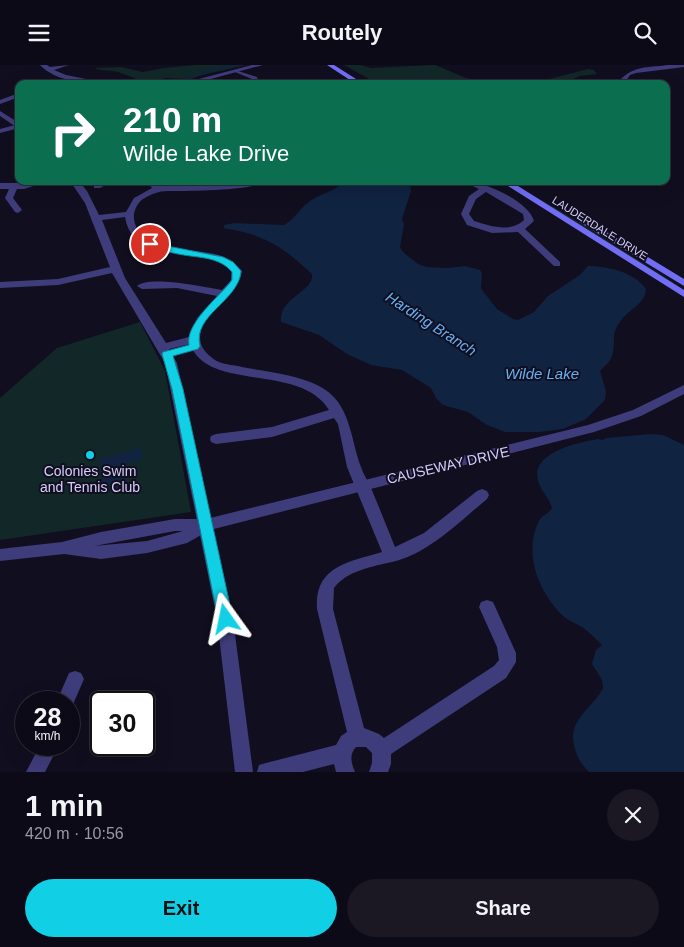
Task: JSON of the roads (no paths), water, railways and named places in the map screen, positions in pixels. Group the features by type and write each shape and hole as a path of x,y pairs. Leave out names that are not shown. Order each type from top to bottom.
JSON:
{"main road":[{"path":"319,65 343,80"},
{"path":"330,65 354,80"},
{"name":"LAUDERDALE DRIVE","path":"510,185 684,295"},
{"name":"LAUDERDALE DRIVE","path":"525,185 684,283"},
{"path":"590,225 684,274"}],"street":[{"path":"45,67 66,65"},
{"path":"199,80 260,65"},
{"path":"623,80 628,74 635,71 684,65"},
{"path":"45,67 64,77 83,80"},
{"path":"236,71 255,78 255,80"},
{"path":"0,102 15,96"},
{"path":"0,113 15,124"},
{"path":"0,131 15,127"},
{"path":"0,186 20,185"},
{"path":"77,185 87,198 115,269 165,351 178,389 226,619 244,772"},
{"path":"194,343 199,323 225,294 237,276 237,271 230,264 214,257 150,244 135,231 130,216 137,200 154,185 223,187 236,185"},
{"path":"476,185 484,188 514,203 527,213 528,221 520,229 492,230 470,223 465,214 467,208 472,199 484,188"},
{"path":"14,186 9,198 18,211"},
{"path":"96,220 130,216"},
{"path":"520,229 557,264"},
{"path":"0,285 58,282 115,269"},
{"path":"142,286 177,285 225,294"},
{"path":"165,351 194,343"},
{"path":"194,343 211,363 218,366 289,380 316,389 328,398 347,433 354,467 392,556"},
{"name":"CAUSEWAY DRIVE","path":"0,555 62,549 101,553 147,547 182,539 206,525 590,429 637,413 684,389"},
{"path":"216,439 272,432 337,412"},
{"path":"357,736 325,609 324,595 326,587 337,575 392,556 428,538 482,495"},
{"path":"381,750 500,672 506,664 508,659 504,646 486,607"},
{"path":"70,691 75,679"},
{"path":"266,772 342,767 346,744 357,736 371,738 381,750 382,764 378,772"},
{"path":"36,772 44,756"}],"water":[{"name":"Wilde Lake","path":"340,185 410,185 411,191 402,219 404,224 400,247 403,252 418,264 427,267 447,268 465,266 480,270 482,273 481,288 483,291 497,309 513,319 518,320 534,312 548,296 580,275 588,266 620,271 635,278 646,289 645,294 618,325 614,334 611,358 600,371 606,392 605,400 586,419 563,429 539,432 505,432 487,425 468,412 443,405 436,398 431,388 402,370 371,365 347,354 319,335 281,322 285,307 308,285 312,274 274,244 253,235 224,228 224,225 234,223 284,225 310,201"},
{"path":"651,434 663,435 684,445 684,772 589,772 581,763 574,745 573,736 582,714 603,688 602,680 592,664 596,650 602,645 585,629 562,615 546,595 535,571 532,545 534,533 539,521 552,508 539,483 537,471 547,457 572,445 598,439"},
{"path":"140,448 143,459 124,465 128,484 97,493 94,482 103,479 99,459"}],"waterway":[{"name":"Harding Branch","path":"188,79 210,71 238,65"}],"place":[{"name":"Colonies Swim and Tennis Club","path":"90,455"}]}
